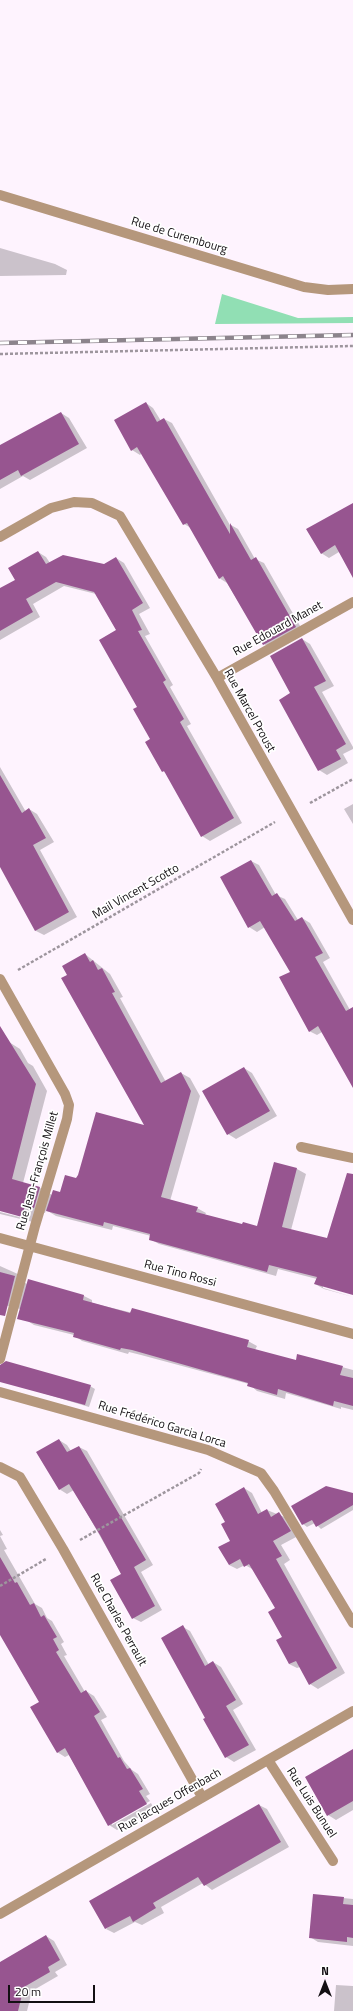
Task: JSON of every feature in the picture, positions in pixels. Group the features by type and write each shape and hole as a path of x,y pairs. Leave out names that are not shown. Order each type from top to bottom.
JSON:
{"street":[{"name":"Rue de Curembourg","path":"0,195 304,288 328,290 353,289"},
{"name":"Rue Marcel Proust","path":"0,537 51,508 74,502 92,503 120,516 217,678 353,920"},
{"name":"Rue Edouard Manet","path":"217,678 353,602"},
{"name":"Rue Jean-François Millet","path":"0,979 65,1094 69,1104 67,1118 30,1246 0,1360"},
{"path":"301,1147 353,1158"},
{"name":"Rue Tino Rossi","path":"0,1238 353,1334"},
{"name":"Rue Frédérico Garcia Lorca","path":"0,1392 208,1450 261,1473 274,1491 353,1623"},
{"name":"Rue Charles Perrault","path":"0,1467 20,1476 202,1797"},
{"name":"Rue Jacques Offenbach","path":"0,1914 353,1711"},
{"name":"Rue Luis Bunuel","path":"268,1760 333,1861"}],"path":[{"path":"0,354 353,346"},
{"path":"309,804 353,779"},
{"name":"Mail Vincent Scotto","path":"0,979 282,818"},
{"path":"0,1586 199,1473 208,1450"}],"green space":[{"path":"222,294 298,318 353,317 353,323 215,324"}],"building":[{"path":"146,402 157,422 164,418 230,534 230,523 251,560 256,557 296,627 263,645 223,576 219,579 187,523 183,525 137,447 131,451 114,420"},
{"path":"61,412 79,444 21,476 18,470 0,480 0,445"},
{"path":"353,503 353,578 335,545 321,554 306,529"},
{"path":"38,551 46,564 63,555 104,564 116,557 143,603 132,610 142,630 138,631 166,680 163,682 184,719 180,722 234,818 201,837 164,771 162,772 145,742 150,739 133,709 137,707 99,640 116,630 94,592 56,582 26,599 33,612 0,631 0,588 15,580 8,568"},
{"path":"302,638 326,681 314,687 346,744 336,750 341,759 318,771 279,700 290,693 270,656"},
{"path":"0,775 22,813 29,808 46,838 33,845 69,912 35,931 0,867"},
{"path":"251,860 272,896 277,893 295,921 302,917 323,953 315,957 346,1011 353,1007 353,1088 318,1026 309,1032 279,977 290,972 260,921 248,928 220,877"},
{"path":"85,953 90,962 93,960 98,970 102,968 115,992 112,993 161,1083 181,1072 191,1091 161,1197 198,1207 196,1212 242,1224 243,1222 257,1226 274,1162 297,1168 282,1227 327,1238 347,1173 353,1174 353,1295 314,1284 317,1277 269,1265 267,1272 149,1240 150,1234 104,1222 103,1226 46,1211 53,1190 60,1192 65,1175 76,1178 78,1175 96,1112 144,1125 61,978 67,975 62,966"},
{"path":"0,1026 36,1084 12,1179 40,1187 34,1208 25,1206 22,1217 0,1211"},
{"path":"244,1067 270,1111 227,1135 202,1091"},
{"path":"0,1272 15,1276 5,1316 0,1315"},
{"path":"28,1279 84,1295 83,1300 130,1313 132,1308 249,1340 247,1347 296,1360 297,1354 343,1366 340,1375 353,1378 353,1406 334,1401 333,1406 278,1389 277,1395 247,1386 248,1383 132,1350 121,1348 120,1350 73,1337 74,1333 17,1319"},
{"path":"6,1361 91,1385 85,1405 0,1382 0,1365"},
{"path":"59,1439 67,1452 79,1446 146,1560 134,1567 155,1606 132,1619 110,1580 121,1574 100,1535 69,1484 59,1490 36,1452"},
{"path":"326,1486 353,1493 353,1505 316,1527 312,1520 302,1525 291,1506"},
{"path":"244,1487 258,1514 267,1509 271,1517 279,1512 291,1531 273,1541 282,1556 276,1559 337,1668 309,1685 296,1661 289,1664 276,1640 282,1637 268,1612 275,1608 249,1564 244,1567 240,1559 229,1565 218,1547 230,1541 221,1524 225,1522 215,1504"},
{"path":"0,1557 30,1605 34,1603 41,1617 44,1615 57,1637 53,1639 59,1650 56,1652 81,1693 86,1690 100,1712 94,1716 118,1758 120,1757 127,1769 130,1768 143,1789 139,1791 147,1804 108,1826 65,1748 57,1753 30,1707 39,1702 0,1635"},
{"path":"183,1625 205,1666 213,1661 236,1700 226,1706 249,1745 225,1758 161,1638"},
{"path":"353,1749 353,1801 327,1816 305,1777"},
{"path":"259,1804 281,1842 204,1886 198,1877 153,1903 156,1908 133,1922 130,1916 105,1929 89,1901"},
{"path":"313,1894 344,1897 343,1904 353,1905 353,1938 347,1937 347,1942 309,1938"},
{"path":"46,1935 60,1960 48,1967 50,1972 24,1987 18,2011 0,2011 0,1962"}],"railway":[{"path":"0,343 353,335"}]}
